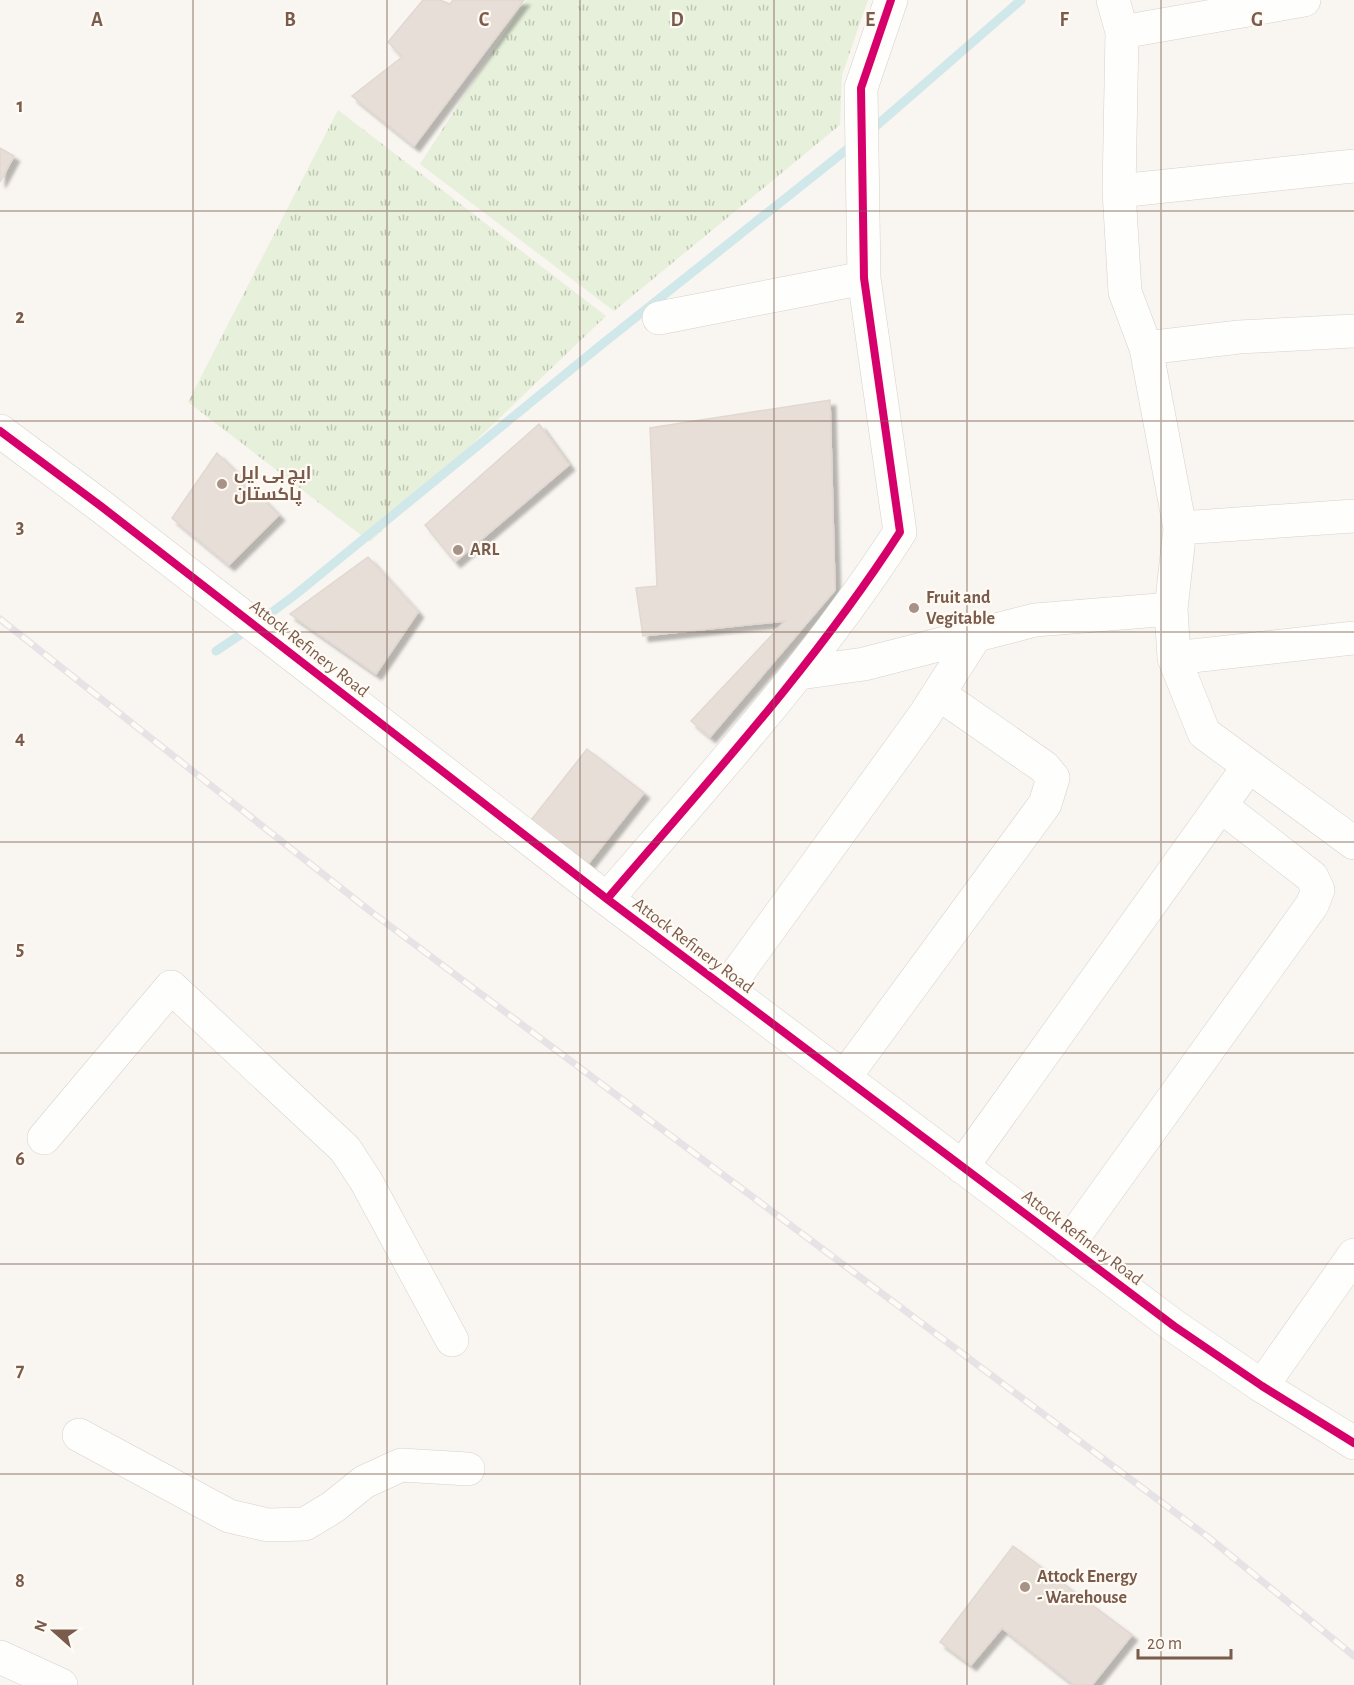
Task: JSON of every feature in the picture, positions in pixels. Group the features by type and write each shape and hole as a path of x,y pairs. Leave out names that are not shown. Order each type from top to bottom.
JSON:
{"street":[{"path":"607,899 800,673 871,577 900,532 864,278 861,106 861,88 891,0"},
{"path":"1113,0 1122,32 1119,190 1125,292 1146,348 1180,528 1171,609 1174,658 1204,733 1354,843"},
{"path":"1122,32 1304,0"},
{"path":"1119,190 1354,166"},
{"path":"659,318 864,278"},
{"path":"1146,348 1239,337 1354,331"},
{"name":"Attock Refinery Road","path":"0,432 607,899 1174,1326 1262,1386 1354,1443"},
{"path":"1180,528 1354,516"},
{"path":"800,673 864,664 1035,620 1171,609"},
{"path":"726,989 939,694 976,635"},
{"path":"1174,658 1354,638"},
{"path":"844,1078 1045,804 1053,778 1044,767 939,694"},
{"path":"962,1167 1249,766"},
{"path":"1067,1246 1312,905 1318,890 1312,877 1221,806"},
{"path":"45,1138 171,987 345,1149 366,1181 452,1340"},
{"path":"1262,1386 1354,1255"},
{"path":"79,1435 229,1516 268,1525 305,1524 333,1508 364,1482 401,1465 468,1469"},
{"path":"0,1657 61,1685"}],"green space":[{"path":"526,0 868,0 842,75 840,125 614,311 420,164"},
{"path":"338,110 606,316 370,542 188,402"}],"building":[{"path":"423,0 440,0 450,4 453,0 524,0 414,146 352,96 402,57 388,42"},
{"path":"0,148 14,156 0,182"},
{"path":"830,400 835,590 710,737 691,721 785,621 643,636 636,588 657,586 650,428"},
{"path":"539,424 569,465 455,562 425,525"},
{"name":"ایچ بی ایل پاکستان","path":"217,453 279,515 229,565 172,518"},
{"path":"368,557 418,612 376,674 290,614"},
{"path":"587,749 644,793 588,864 531,820"},
{"name":"Attock Energy - Warehouse","path":"1013,1546 1132,1635 1092,1685 1074,1685 1002,1628 971,1665 940,1642"}],"waterway":[{"path":"868,133 1021,0"},
{"path":"260,621 855,143"},
{"path":"216,651 249,629"}],"railway":[{"path":"0,619 370,911 1208,1537 1354,1656"}],"cycle path":[{"path":"607,899 797,675 867,581 900,532 864,278 861,88 891,0"},
{"path":"0,431 102,507 607,899 1174,1326 1262,1386 1354,1443"}],"place":[{"name":"ایچ بی ایل پاکستان","path":"222,484"},
{"name":"ARL","path":"458,550"},
{"name":"Fruit and Vegitable","path":"914,608"},
{"name":"Attock Energy - Warehouse","path":"1025,1587"}]}
